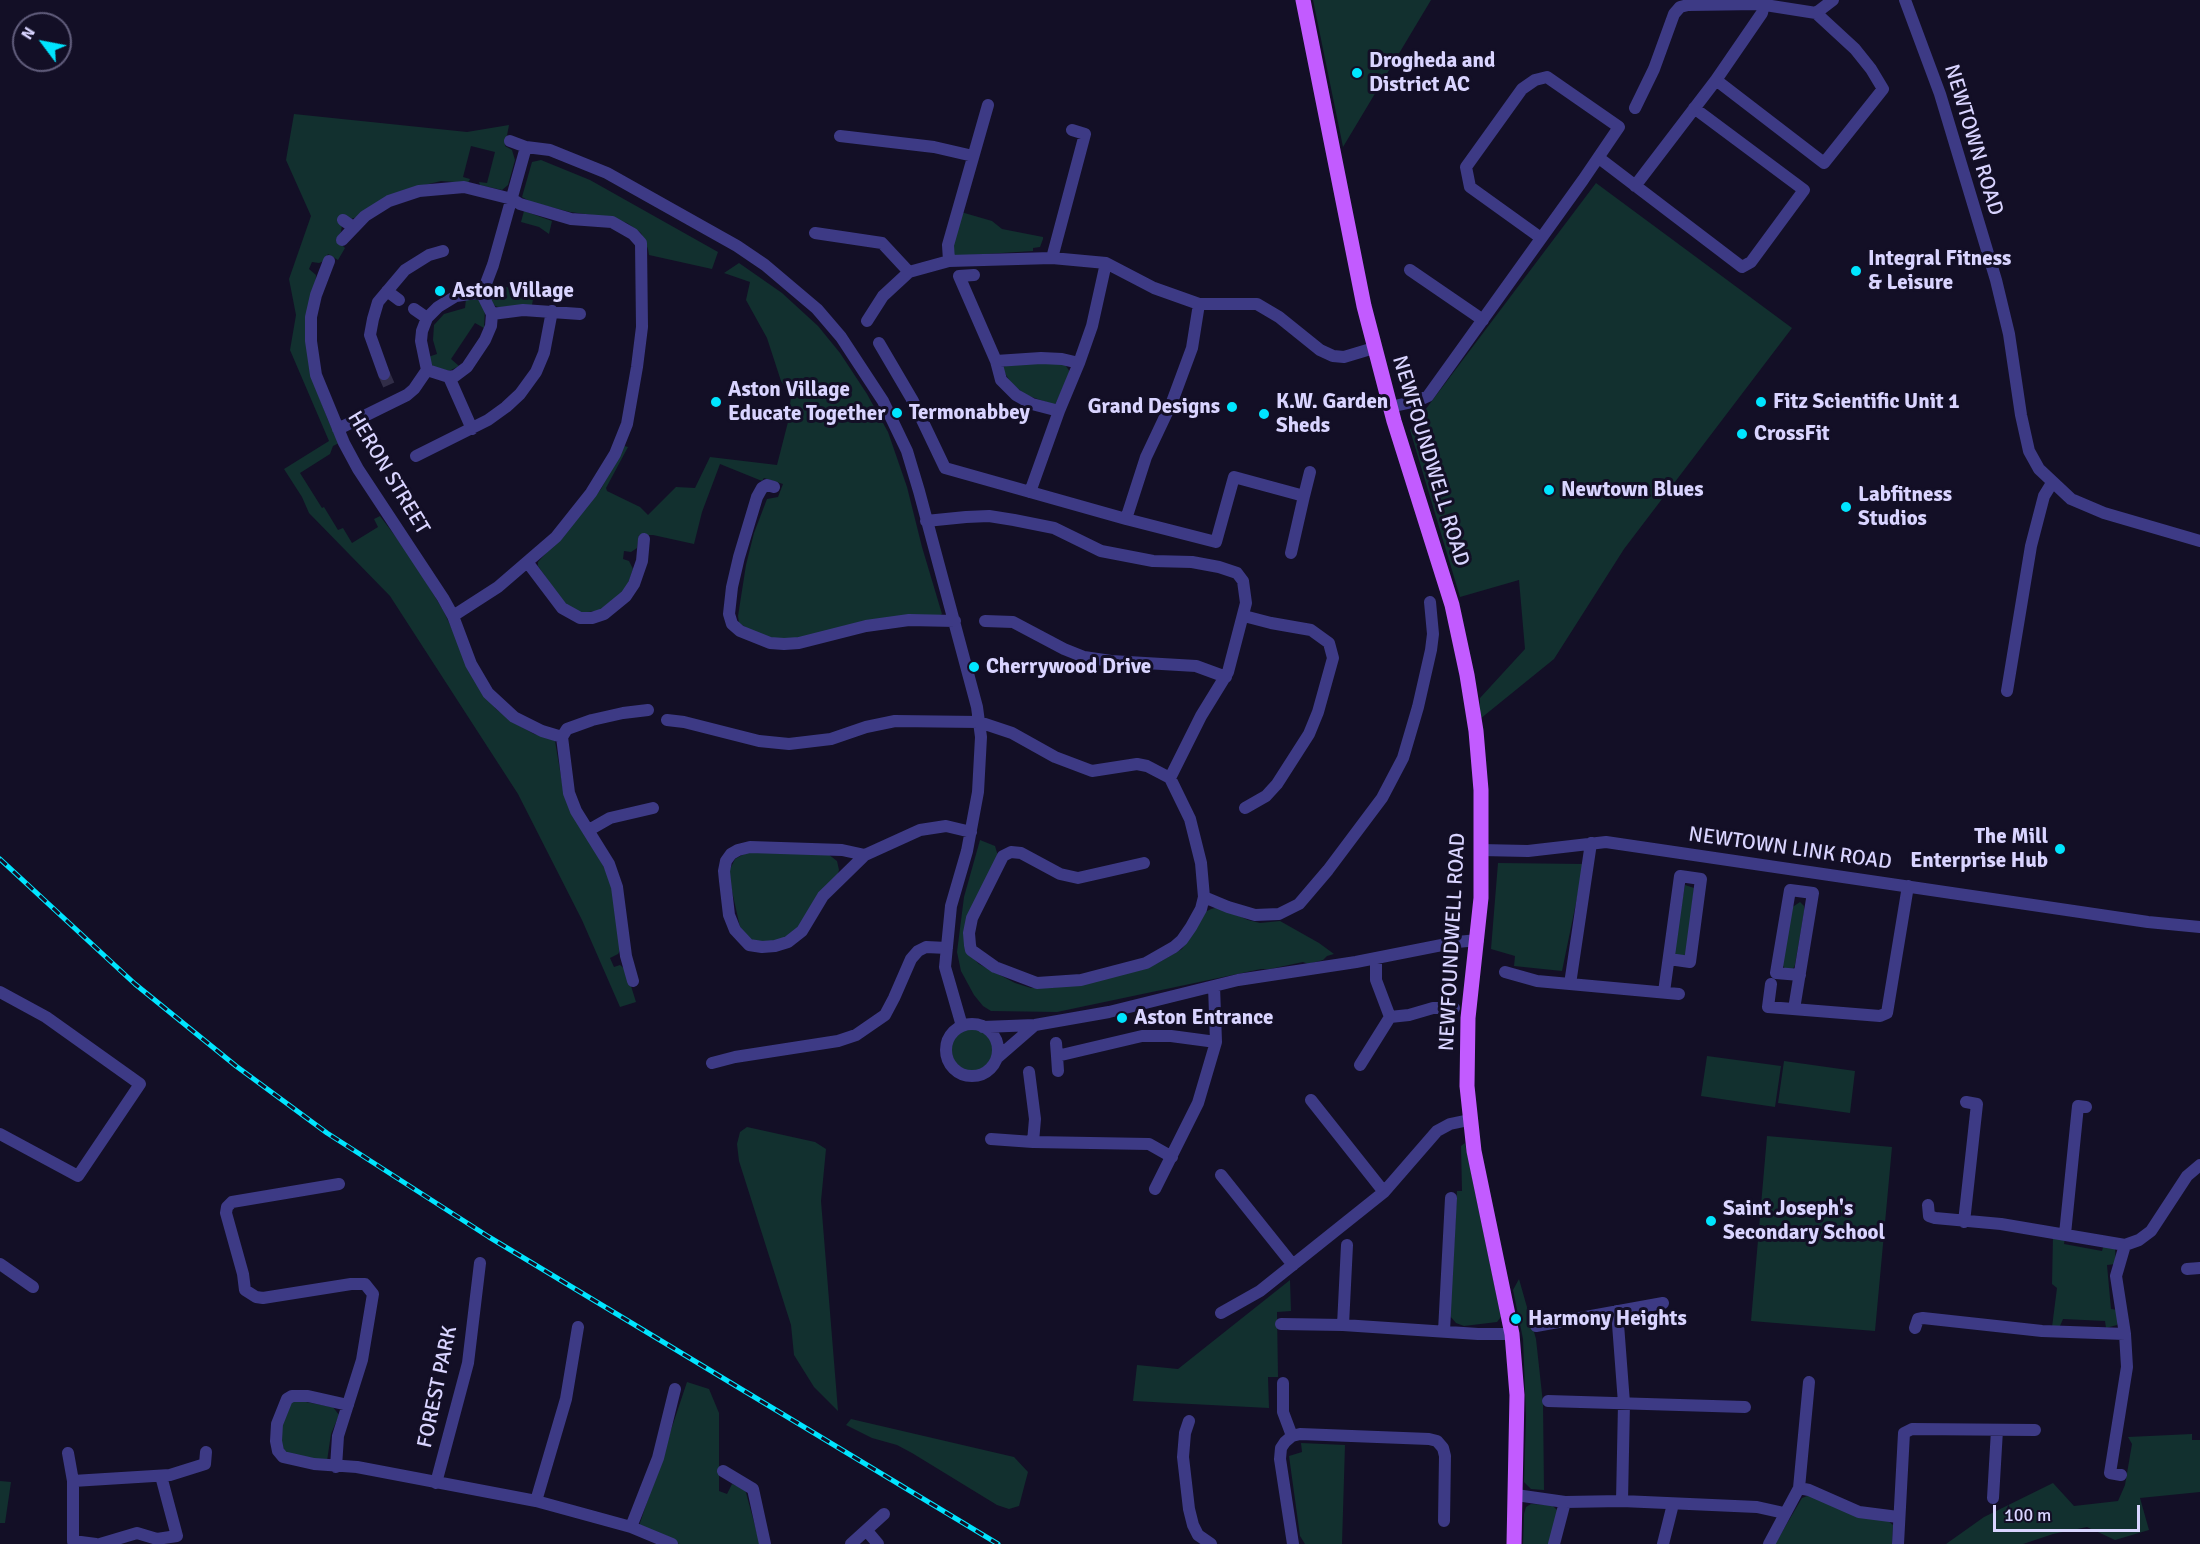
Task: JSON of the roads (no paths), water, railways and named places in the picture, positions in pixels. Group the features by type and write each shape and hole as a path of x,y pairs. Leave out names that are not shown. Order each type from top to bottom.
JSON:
{"main road":[{"name":"NEWFOUNDWELL ROAD","path":"1303,0 1364,306 1390,407 1452,605 1476,731 1481,790 1481,898 1468,1018 1469,1120 1512,1334 1517,1395 1514,1544"}],"street":[{"path":"1815,12 1833,0"},
{"name":"NEWTOWN ROAD","path":"1905,0 1940,94 1996,280 2009,334 2021,415 2029,451 2039,470 2071,499 2104,513 2200,541"},
{"path":"1635,186 1716,80 1762,14 1764,4"},
{"path":"1635,108 1654,69 1674,14 1680,7 1688,5 1764,4 1815,12 1855,49 1883,89 1824,164 1716,80"},
{"path":"1390,407 1428,396 1599,158 1619,127 1547,78 1535,80 1522,89 1466,167 1470,187 1541,238"},
{"path":"949,261 948,245 988,105"},
{"path":"1599,158 1742,267 1751,262 1804,190 1694,108"},
{"path":"1052,258 1085,134 1072,130"},
{"path":"840,136 934,147 973,156"},
{"path":"510,141 526,147 550,150 607,173 737,246 765,265 817,309 841,337 882,401 907,451 973,683 981,736 978,792 971,832 951,906 945,967 962,1026"},
{"path":"482,294 493,265 526,147"},
{"path":"342,240 348,223 377,207 419,190 464,187 572,219 612,222 633,234 640,243 642,327 627,424 615,454 591,493 556,537 498,587 453,616"},
{"path":"815,233 882,243 909,272"},
{"path":"384,374 370,335 378,302 395,280 417,261 443,251"},
{"path":"867,321 883,296 909,272 949,261 1052,258 1106,263 1164,292 1198,304 1257,304 1280,317 1320,351 1333,356 1344,357 1374,348"},
{"path":"1030,492 1092,326 1106,263"},
{"name":"HERON STREET","path":"322,266 311,317 311,348 316,375 338,429 358,469 453,616 471,664 488,693 514,717 542,731 562,737"},
{"path":"1410,270 1483,320"},
{"path":"974,276 959,276 996,361 1001,380 1016,395 1032,404 1059,411"},
{"path":"387,291 399,300"},
{"path":"338,429 394,395 407,395 414,389 427,370 421,341 422,331 428,318 438,307 456,296 477,292 482,294 492,314 491,326 472,359 455,376 449,377 427,370"},
{"path":"1126,519 1146,457 1172,402 1192,348 1198,304"},
{"path":"414,309 428,318"},
{"path":"492,314 523,310 580,314"},
{"path":"416,456 472,429 506,407 520,394 536,372 544,353 552,311"},
{"path":"879,343 913,401 945,468 1216,542 1234,477 1304,496"},
{"path":"996,361 1041,358 1079,363"},
{"path":"449,377 472,429"},
{"path":"1291,553 1310,472"},
{"path":"2007,691 2031,546 2044,496 2052,483"},
{"path":"774,487 767,485 762,488 747,523 732,587 729,614 732,624 740,631 770,643 784,644 799,643 866,626 909,620 955,621"},
{"path":"926,521 989,516 1014,520 1054,528 1112,554 1153,561 1192,562 1237,573 1243,581 1246,603 1226,677 1201,716 1170,778"},
{"path":"528,563 562,608 580,618 592,618 604,614 626,596 634,584 642,561 644,539"},
{"path":"1204,897 1228,908 1255,915 1279,914 1299,904 1323,877 1382,798 1402,758 1418,707 1431,650 1433,634 1430,602"},
{"path":"1244,616 1311,630 1329,643 1333,658 1318,712 1309,734 1277,784 1266,796 1245,808"},
{"path":"985,621 1013,622 1083,657 1196,666 1226,677"},
{"path":"633,981 626,956 617,887 609,864 576,811 569,793 562,737 567,729 592,720 648,710"},
{"path":"667,720 684,722 759,741 789,744 831,739 866,727 895,721 979,722 1012,733 1055,757 1092,771 1137,764 1147,766 1170,778 1184,805 1197,840 1202,863 1204,897 1201,909 1191,927 1174,947 1146,963 1081,980 1037,982 995,967 971,950 969,933 972,918 998,865 1007,852 1022,853 1060,874 1078,878 1144,863"},
{"path":"589,830 610,818 653,808"},
{"path":"865,855 842,850 750,847 738,850 726,861 724,871 729,915 735,930 749,945 775,946 788,942 802,931 823,896 865,855 920,830 946,826 971,832"},
{"name":"NEWTOWN LINK ROAD","path":"1481,850 1527,851 1606,842 2200,927"},
{"path":"1570,984 1591,843"},
{"path":"1664,992 1680,876 1701,879 1690,962 1669,959"},
{"path":"1771,984 1768,1007 1880,1016 1887,1013 1908,886"},
{"path":"1794,1009 1800,975 1813,893 1790,890 1776,973 1800,975"},
{"path":"1035,1025 980,1076 961,1075 953,1069 947,1059 948,1039 962,1026 969,1024 983,1027 1035,1025 1109,1012 1238,980 1478,940"},
{"path":"712,1063 735,1057 838,1041 856,1035 885,1015 910,959 918,951 926,947 947,948"},
{"path":"1376,958 1376,980 1390,1017"},
{"path":"1505,972 1537,981 1679,994"},
{"path":"1155,1188 1198,1103 1216,1042 1214,986"},
{"path":"0,992 46,1017 140,1084 78,1176 0,1134"},
{"path":"1390,1017 1409,1015 1433,1008 1454,1008"},
{"path":"1360,1065 1390,1017"},
{"path":"983,1027 991,1032 997,1043 997,1058"},
{"path":"1057,1056 1142,1036 1171,1036 1216,1042"},
{"path":"1056,1043 1058,1071"},
{"path":"1029,1072 1035,1119 1034,1142"},
{"path":"1311,1100 1384,1192"},
{"path":"1964,1222 1977,1104 1966,1102"},
{"path":"2065,1234 2078,1106 2086,1107"},
{"path":"1221,1312 1260,1291 1384,1192 1437,1131 1450,1124 1469,1120"},
{"path":"991,1139 1149,1144 1172,1157"},
{"path":"1928,1205 1929,1216 1964,1222 2001,1224 2125,1245 2151,1232 2187,1176 2200,1165"},
{"path":"1221,1175 1293,1265"},
{"path":"336,1467 338,1436 362,1359 373,1301 371,1289 365,1284 351,1284 263,1298 256,1297 245,1290 226,1207 232,1202 339,1184"},
{"path":"1444,1331 1451,1198"},
{"path":"1343,1324 1347,1245"},
{"path":"2121,1474 2110,1473 2127,1367 2125,1334 2116,1276 2125,1245"},
{"name":"FOREST PARK","path":"436,1483 468,1363 480,1263"},
{"path":"0,1264 33,1287"},
{"path":"2187,1269 2200,1268"},
{"path":"1536,1326 1663,1303"},
{"path":"1617,1311 1624,1404 1622,1501"},
{"path":"1915,1328 1918,1319 1923,1317 2042,1331 2125,1334"},
{"path":"1281,1324 1343,1324 1478,1334 1512,1334"},
{"path":"536,1501 566,1399 578,1327"},
{"path":"1769,1544 1799,1488 1809,1382"},
{"path":"1283,1383 1283,1412 1292,1436"},
{"path":"632,1527 658,1458 675,1389"},
{"path":"348,1405 308,1396 292,1396 287,1400 277,1424 276,1441 283,1457 336,1467 357,1467 536,1501 632,1527 672,1544"},
{"path":"1548,1401 1745,1407"},
{"path":"1189,1421 1185,1433 1183,1457 1189,1509 1198,1535 1210,1544"},
{"path":"1898,1544 1904,1433 1912,1429 2035,1430"},
{"path":"1993,1498 1997,1430"},
{"path":"1293,1544 1280,1459 1281,1448 1292,1436 1300,1434 1437,1441 1443,1448 1445,1456 1444,1521"},
{"path":"73,1481 170,1475 205,1464 206,1452"},
{"path":"68,1454 73,1481 68,1542 98,1544 137,1533 157,1539 178,1540 161,1476"},
{"path":"723,1471 753,1489 765,1544"},
{"path":"1799,1488 1809,1490 1860,1512 1898,1517"},
{"path":"1516,1495 1565,1502 1622,1501 1757,1507 1784,1513"},
{"path":"1554,1544 1565,1502"},
{"path":"1663,1544 1673,1504"},
{"path":"851,1544 884,1514"},
{"path":"867,1531 878,1544"}],"tunnel":[{"path":"384,374 391,390"}],"railway":[{"path":"0,859 135,984 236,1066 327,1133 489,1237 998,1544"}],"place":[{"name":"Drogheda and District AC","path":"1357,73"},
{"name":"Integral Fitness & Leisure","path":"1856,271"},
{"name":"Aston Village","path":"440,291"},
{"name":"Aston Village Educate Together","path":"716,402"},
{"name":"Fitz Scientific Unit 1","path":"1761,402"},
{"name":"Grand Designs","path":"1232,407"},
{"name":"Termonabbey","path":"897,413"},
{"name":"K.W. Garden Sheds","path":"1264,414"},
{"name":"CrossFit","path":"1742,434"},
{"name":"Newtown Blues","path":"1549,490"},
{"name":"Labfitness Studios","path":"1846,507"},
{"name":"Cherrywood Drive","path":"974,667"},
{"name":"The Mill Enterprise Hub","path":"2060,849"},
{"name":"Aston Entrance","path":"1122,1018"},
{"name":"Saint Joseph's Secondary School","path":"1711,1221"},
{"name":"Harmony Heights","path":"1516,1319"}]}
